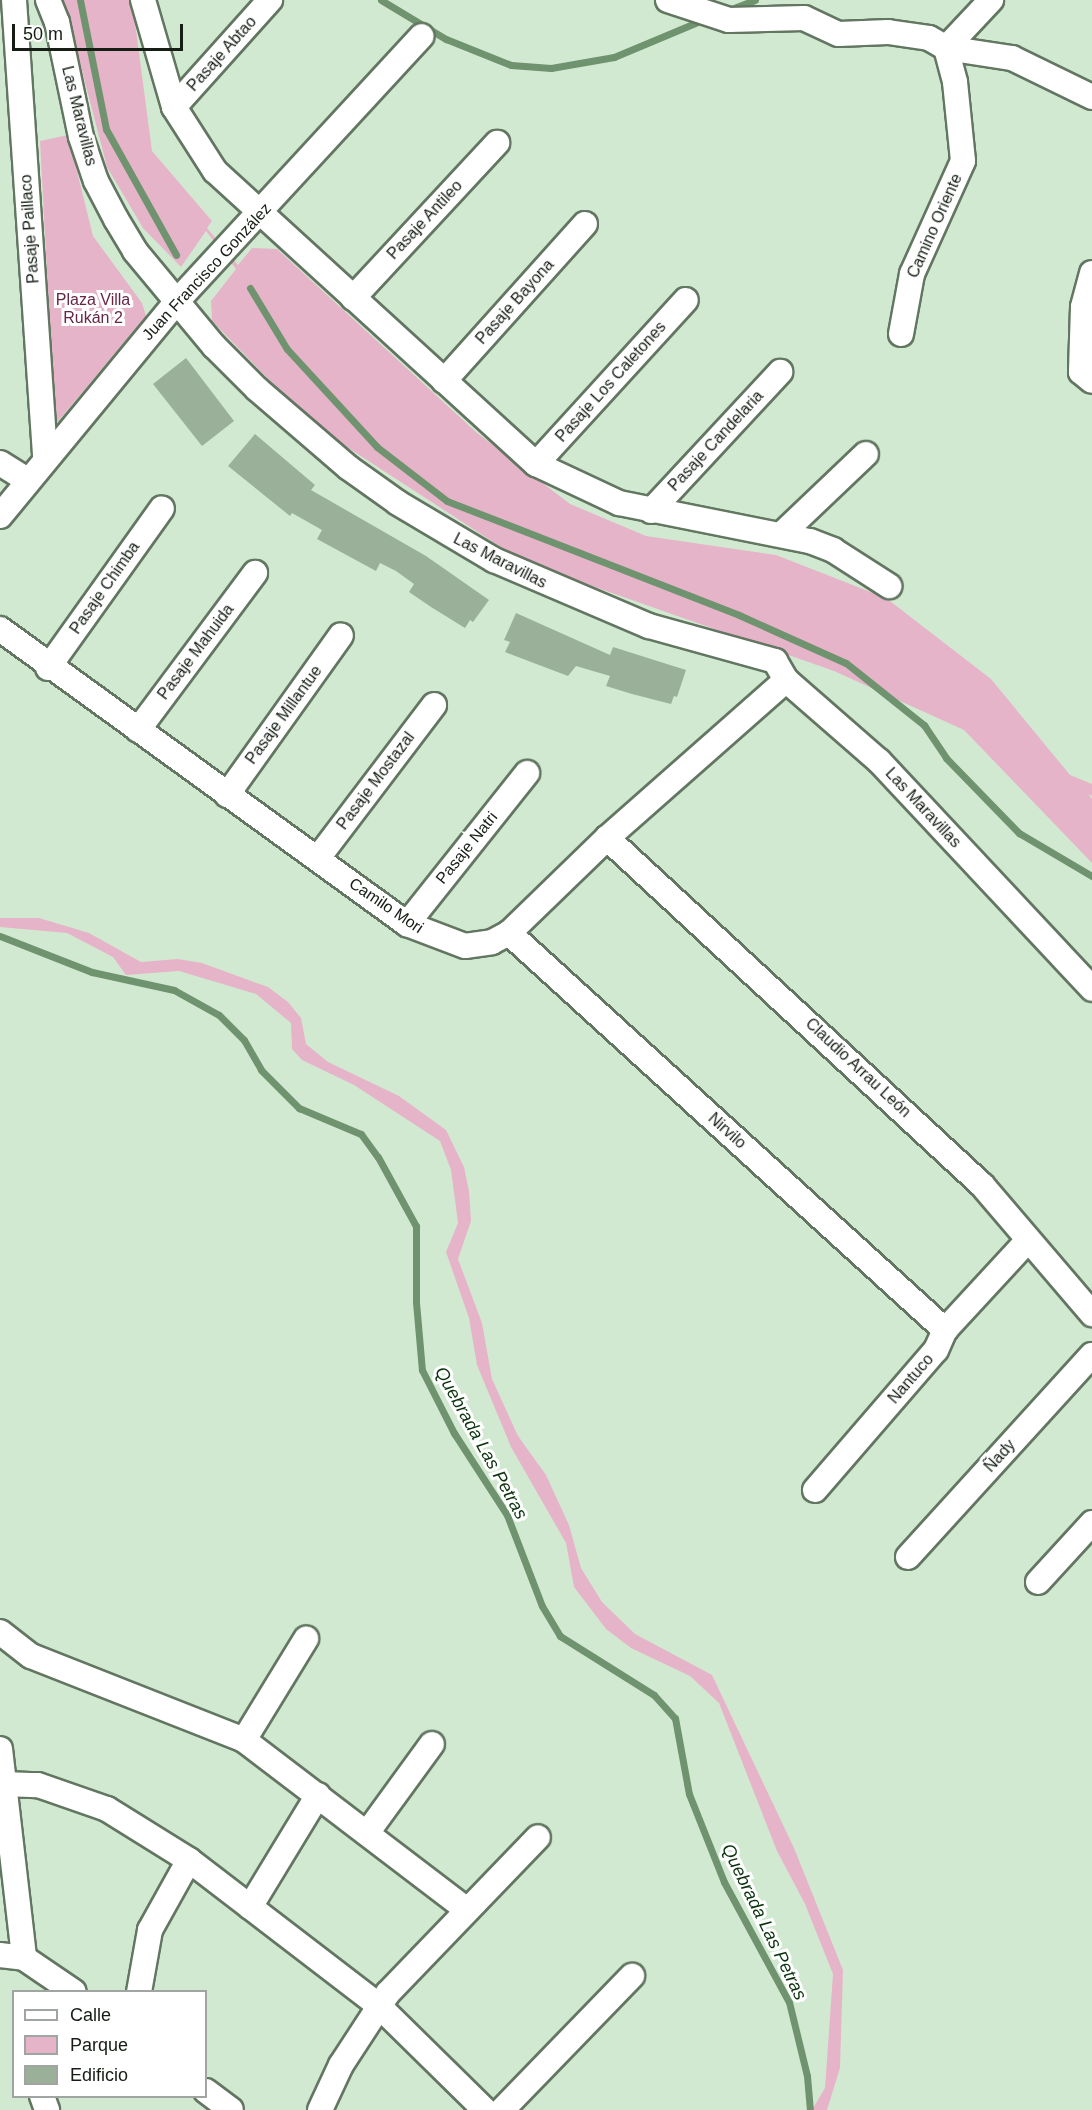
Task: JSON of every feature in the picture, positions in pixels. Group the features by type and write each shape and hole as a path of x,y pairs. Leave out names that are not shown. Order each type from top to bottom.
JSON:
{"street":[{"name":"Pasaje Paillaco","path":"14,0 45,458"},
{"name":"Las Maravillas","path":"48,0 57,22 81,137 96,181 135,251 214,346 302,430 349,468 445,532 494,560 596,607 649,626 775,661 786,680 879,761 1092,988"},
{"path":"143,0 174,108 215,171 536,464 585,490 651,511 784,532 833,550 889,586"},
{"name":"Pasaje Abtao","path":"174,108 270,0"},
{"path":"668,0 729,20 804,18 839,34 888,32 929,38 946,48 1012,58 1092,97"},
{"path":"946,48 991,0"},
{"name":"Juan Francisco González","path":"0,516 45,458 178,300 261,214 422,36"},
{"name":"Camino Oriente","path":"901,334 912,274 963,161 955,82 946,48"},
{"name":"Pasaje Antileo","path":"353,298 497,142"},
{"name":"Pasaje Bayona","path":"444,381 585,224"},
{"path":"1092,273 1083,307 1081,372 1092,381"},
{"name":"Pasaje Los Caletones","path":"536,464 686,300"},
{"name":"Pasaje Candelaria","path":"651,511 780,372"},
{"path":"784,532 866,453"},
{"path":"0,463 27,480"},
{"name":"Pasaje Chimba","path":"48,668 162,508"},
{"name":"Pasaje Mahuida","path":"138,730 255,573"},
{"name":"Camilo Mori","path":"0,629 48,668 318,858 407,924 465,946 492,942 509,933 607,838 786,680"},
{"name":"Pasaje Millantue","path":"227,795 341,635"},
{"name":"Pasaje Mostazal","path":"318,858 434,705"},
{"name":"Pasaje Natri","path":"407,924 527,773"},
{"name":"Claudio Arrau León","path":"607,838 863,1072 982,1185 1092,1314"},
{"name":"Nirvilo","path":"509,933 945,1330"},
{"name":"Nantuco","path":"814,1490 936,1350 945,1330 1028,1240"},
{"name":"Ñady","path":"908,1557 1092,1355"},
{"path":"1038,1582 1092,1523"},
{"path":"0,1632 31,1656 244,1740 467,1910"},
{"path":"244,1740 306,1639"},
{"path":"367,1833 432,1744"},
{"path":"0,1749 2,1784 24,1958 48,1984 68,1990"},
{"path":"2,1784 38,1785 107,1809 189,1860 379,2006 485,2110"},
{"path":"250,1907 318,1796"},
{"path":"320,2110 341,2065 379,2006 538,1837"},
{"path":"139,1990 150,1930 189,1860"},
{"path":"0,1955 24,1958"},
{"path":"502,2110 632,1976"},
{"path":"207,2092 231,2110"}],"green space":[{"path":"52,0 132,0 152,151 212,221 207,228 238,265 252,248 277,249 476,432 570,504 646,536 776,555 886,598 991,679 1070,775 1092,784 1092,796 1088,794 1092,799 1092,863 964,730 834,671 524,562 313,425 212,321 211,301 236,269 206,231 181,267 143,228 107,167 73,36"},
{"name":"Plaza Villa Rukán 2","path":"68,135 93,236 142,303 146,316 55,425 40,141"},
{"path":"0,918 39,918 89,933 141,962 178,959 202,963 268,987 288,1002 301,1018 306,1044 328,1062 399,1096 446,1130 464,1167 469,1191 471,1221 458,1259 482,1323 492,1379 518,1436 546,1475 569,1525 581,1568 602,1602 635,1634 712,1675 794,1848 843,1970 840,2068 827,2110 812,2110 825,2088 833,1974 805,1904 777,1851 719,1703 690,1676 631,1648 606,1629 574,1587 566,1543 511,1447 477,1365 469,1318 446,1252 458,1223 451,1170 440,1141 354,1085 302,1060 292,1049 291,1023 256,994 179,971 126,975 113,957 67,933 0,927"}],"building":[{"path":"186,358 234,421 202,446 153,384"},
{"path":"255,434 315,485 311,490 426,556 489,600 473,622 470,620 465,628 409,592 414,584 396,571 380,563 376,571 317,539 322,530 292,513 290,516 228,466"},
{"path":"516,613 610,655 613,647 686,670 677,697 674,696 671,704 632,694 606,686 610,676 576,666 568,676 505,652 510,642 504,640"}],"waterway":[{"path":"80,0 106,129 176,255"},
{"path":"381,0 446,39 511,65 551,68 614,57 705,19"},
{"path":"726,11 755,0"},
{"path":"250,288 287,349 377,447 447,501 739,615 846,663 924,725 946,758 1019,833 1092,876"},
{"name":"Quebrada Las Petras","path":"0,936 92,972 174,990 219,1015 244,1040 261,1070 299,1108 361,1134 378,1157 416,1226 416,1302 422,1370 454,1433 507,1515 542,1606 560,1636 654,1695 675,1718 689,1794 724,1882 789,2002 807,2076 810,2110"}]}
